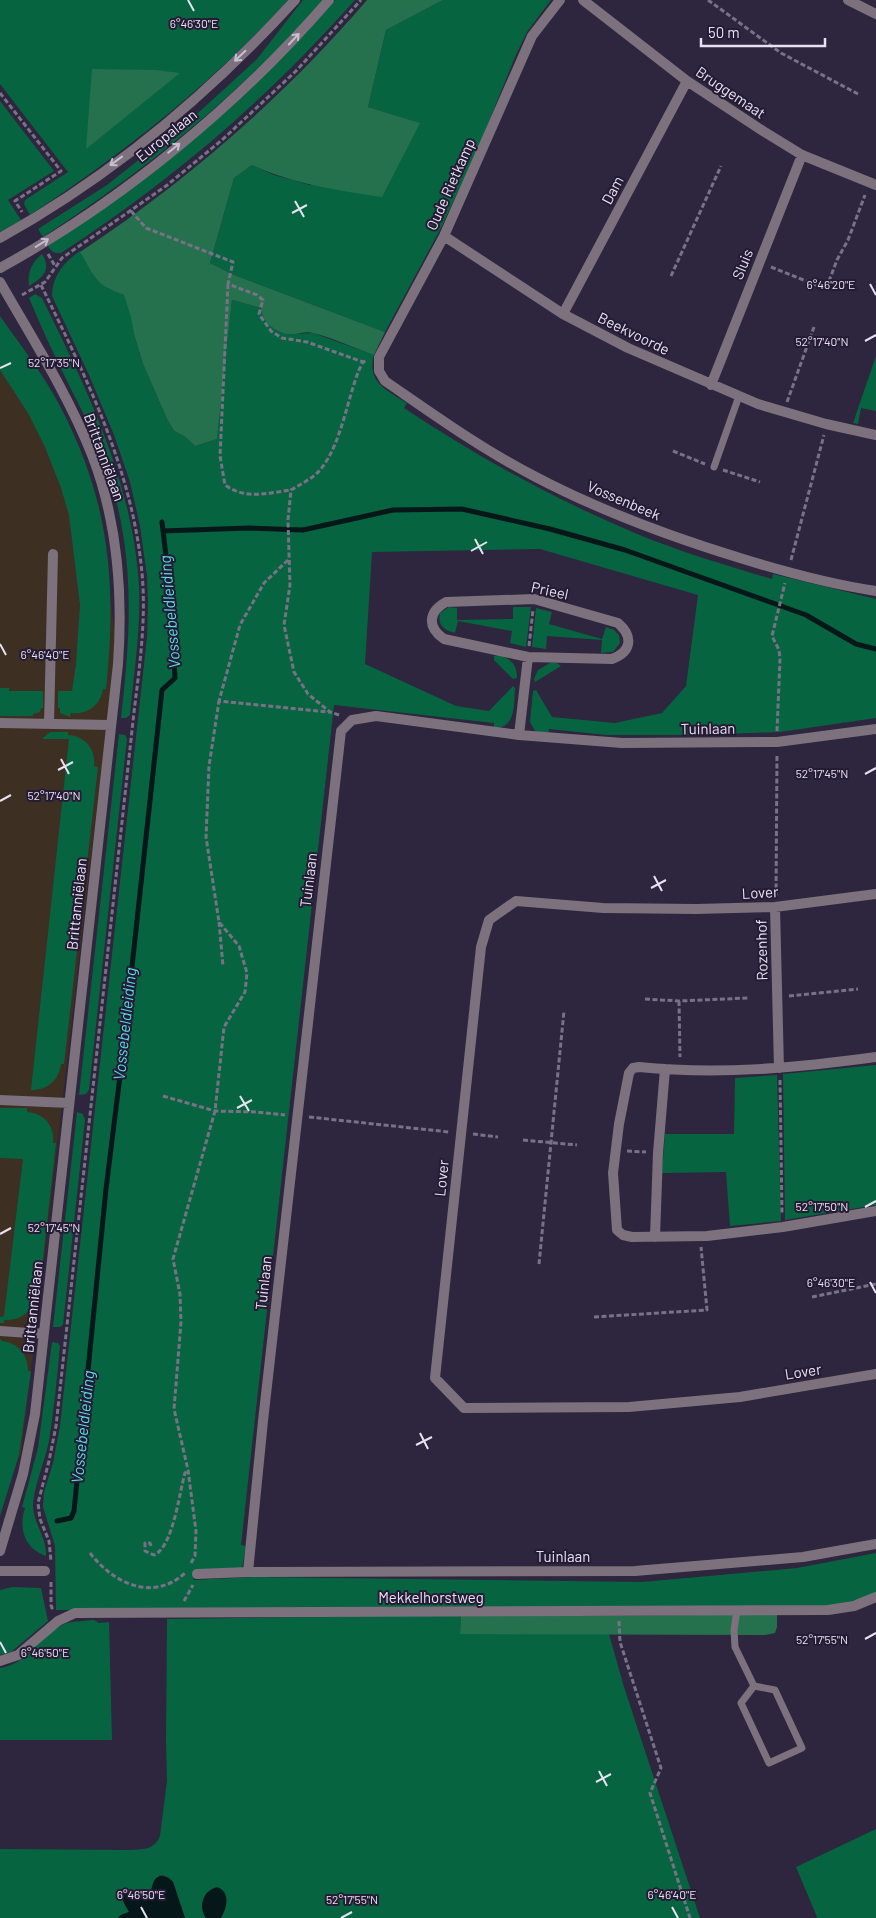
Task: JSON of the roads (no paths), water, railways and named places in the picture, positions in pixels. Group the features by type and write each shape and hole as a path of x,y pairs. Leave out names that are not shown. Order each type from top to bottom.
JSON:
{"street":[{"name":"Europalaan","path":"0,238 78,188 144,140 221,75 295,0"},
{"name":"Europalaan","path":"0,268 51,238 123,188 174,149 256,76 329,0"},
{"name":"Oude Rietkamp","path":"385,382 378,371 379,357 444,236 532,36 560,0"},
{"name":"Bruggemaat","path":"583,0 687,81 802,155 873,184"},
{"path":"848,0 876,14"},
{"name":"Dam","path":"563,314 687,81"},
{"name":"Sluis","path":"711,385 802,155"},
{"name":"Beekvoorde","path":"444,236 563,314 628,348 711,385 784,412 876,435"},
{"name":"Brittanniëlaan","path":"0,282 78,422 97,468 109,512 117,555 121,612 118,664 32,1434 23,1474 0,1551"},
{"name":"Vossenbeek","path":"385,382 476,443 532,475 604,509 685,542 788,573 848,587 876,591"},
{"path":"50,724 52,554"},
{"name":"Prieel","path":"534,599 618,623 625,629 629,638 627,648 621,656 612,659 528,657 444,639 436,633 432,625 432,615 438,607 446,602 534,599"},
{"path":"519,735 528,657"},
{"name":"Tuinlaan","path":"248,1572 296,1116 341,731 352,720 376,716 519,735 622,743 777,742 876,729"},
{"path":"0,723 111,725"},
{"name":"Lover","path":"876,894 776,907 696,910 603,908 516,901 489,920 481,947 435,1378 464,1408 629,1407 740,1397 876,1374"},
{"name":"Rozenhof","path":"776,907 779,1068"},
{"path":"876,1058 779,1068 738,1070 633,1068 629,1072 619,1124 613,1173 617,1230 624,1235 632,1237 700,1237 783,1227 876,1212"},
{"path":"655,1237 658,1153 665,1069"},
{"path":"0,1100 69,1103"},
{"path":"0,1331 44,1334"},
{"name":"Tuinlaan","path":"195,1573 635,1570 802,1557 876,1544"},
{"path":"0,1571 45,1571"},
{"name":"Mekkelhorstweg","path":"0,1661 18,1655 58,1621 75,1613 844,1609 876,1597"}],"lane":[{"path":"714,467 739,396"},
{"path":"737,1610 734,1630 735,1647 754,1686"},
{"path":"754,1686 775,1690 802,1748 769,1763 741,1704 754,1686"}],"waterway":[{"path":"163,531 249,528 303,530 393,510 462,509 550,529 625,550 806,615 856,644 876,649"},
{"name":"Vossebeldleiding","path":"57,1521 71,1518 74,1511 106,1189 162,690 175,678 170,591 162,522"}]}
